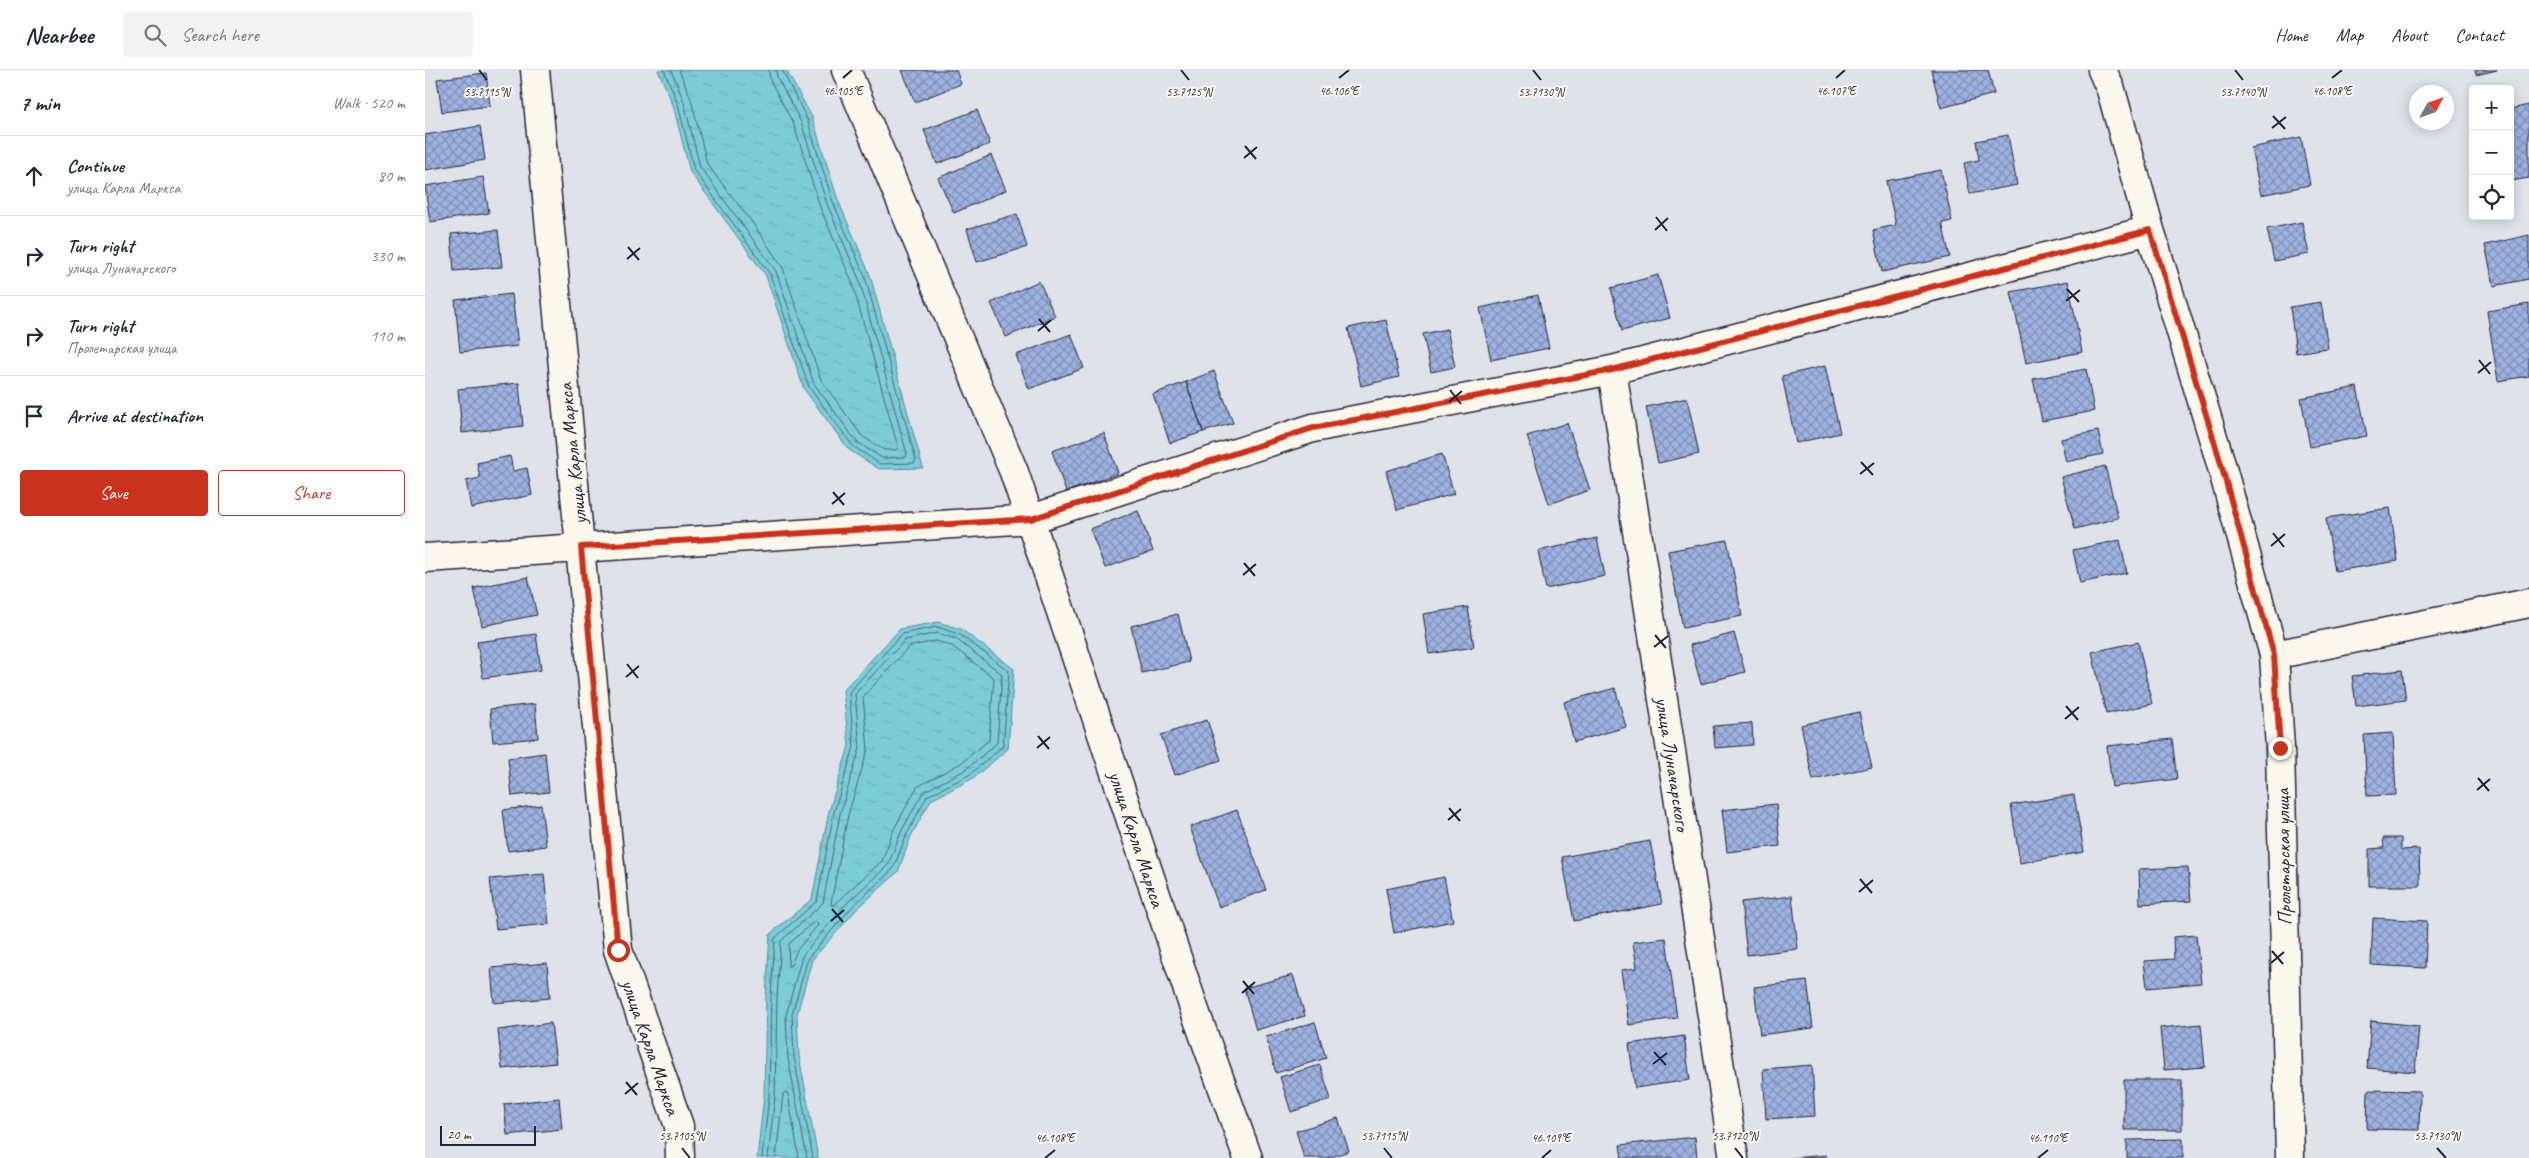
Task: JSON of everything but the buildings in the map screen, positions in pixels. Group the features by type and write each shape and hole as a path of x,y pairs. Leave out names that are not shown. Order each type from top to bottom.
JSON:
{"street":[{"name":"улица Карла Маркса","path":"535,70 618,950 679,1126 680,1158"},
{"name":"улица Карла Маркса","path":"846,70 1011,463 1195,1011 1248,1158"},
{"name":"Пролетарская улица","path":"2103,70 2111,90 2150,230 2219,457 2274,655 2280,748 2290,1158"},
{"path":"425,558 1031,519 1313,428 1612,370 2150,230"},
{"name":"улица Луначарского","path":"1612,370 1734,1158"},
{"path":"2274,655 2529,603"}],"water":[{"path":"658,70 786,70 812,117 838,200 870,275 923,468 879,469 849,450 804,389 766,276 690,172 673,105"},
{"path":"938,622 961,629 1014,669 1008,749 972,779 931,800 911,836 898,872 856,910 812,960 797,1014 799,1056 818,1158 757,1158 764,1096 766,996 770,934 812,899 829,811 849,746 843,690 900,629"}],"route":[{"path":"618,950 581,547 1031,519 1313,428 1612,370 2150,230 2219,457 2274,655 2280,748"}]}
